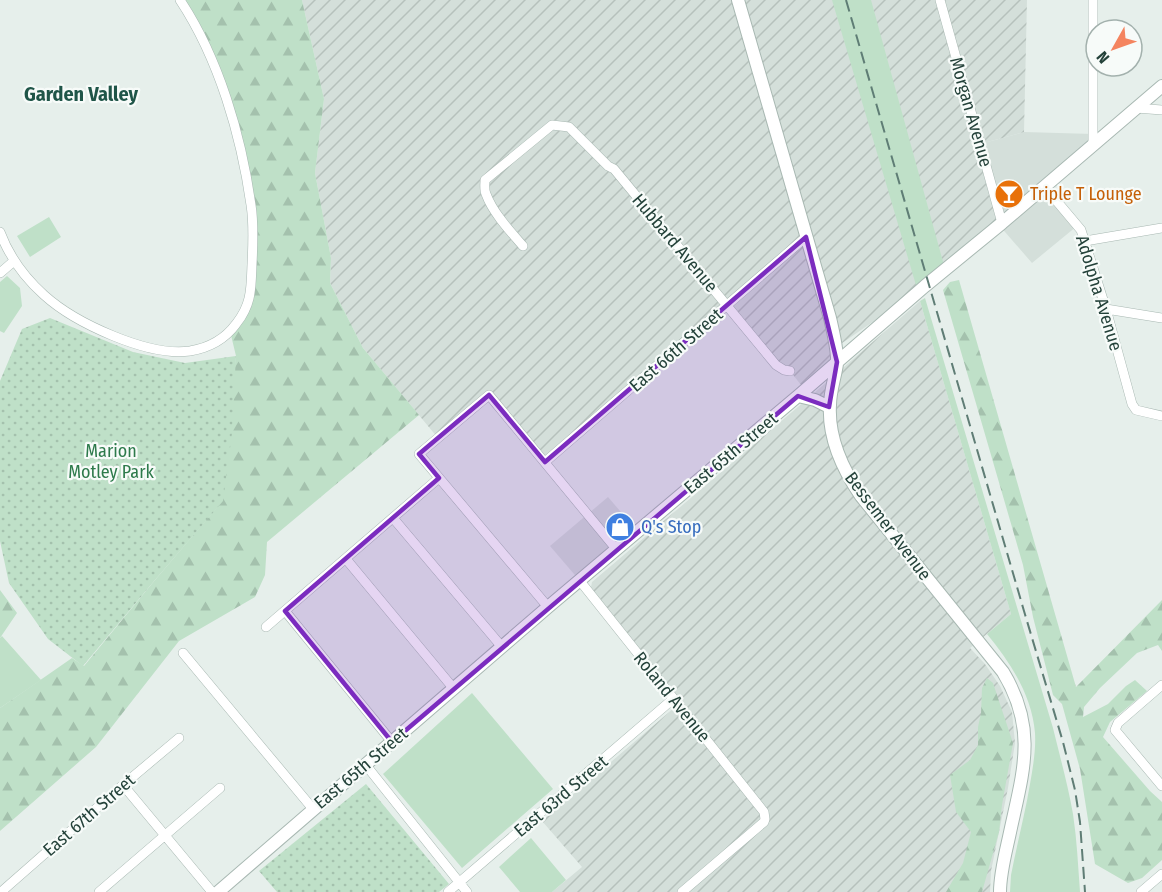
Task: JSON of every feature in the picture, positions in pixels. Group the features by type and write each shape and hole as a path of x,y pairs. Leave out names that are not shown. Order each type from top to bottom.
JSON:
{"street":[{"path":"0,232 14,261 45,296 76,318 118,338 166,350 189,351 218,340 236,324 251,297 253,253 251,207 229,107 212,60 180,0"},
{"name":"Bessemer Avenue","path":"738,0 830,318 837,362 830,407 831,429 842,464 861,496 996,662 1009,682 1022,716 1025,738 1023,775 1004,859 1000,892"},
{"name":"Morgan Avenue","path":"940,0 1002,223"},
{"path":"1093,0 1093,145"},
{"name":"East 65th Street","path":"218,892 548,607 1162,86"},
{"path":"1136,108 1162,110"},
{"name":"Hubbard Avenue","path":"523,246 507,228 485,193 485,180 552,125 569,127 608,166 614,169 779,368 790,371"},
{"name":"Adolpha Avenue","path":"1044,186 1081,230 1132,404 1136,410 1162,416"},
{"path":"1085,241 1162,228"},
{"name":"East 66th Street","path":"545,462 806,237"},
{"path":"0,273 14,261"},
{"path":"1106,309 1162,318"},
{"path":"548,607 419,454 489,395 617,550"},
{"path":"798,396 830,407"},
{"path":"266,627 439,478"},
{"path":"393,518 502,647"},
{"path":"346,559 454,689"},
{"name":"Roland Avenue","path":"580,581 764,812 764,822 693,888"},
{"path":"285,611 392,742"},
{"path":"183,653 313,809"},
{"path":"1162,685 1118,723 1115,730 1162,786"},
{"name":"East 63rd Street","path":"448,892 674,699"},
{"name":"East 67th Street","path":"6,890 179,738"},
{"path":"365,764 467,892"},
{"path":"123,785 212,892"},
{"path":"99,892 220,788"},
{"path":"1141,892 1162,874"},
{"path":"682,892 693,888"}],"highlighted area":[{"path":"806,237 837,362 829,407 798,396 392,742 285,611 439,478 419,454 489,395 545,462"}],"shaded area":[{"path":"302,0 1027,0 1024,132 980,144 1002,223 929,283 835,348 837,362 805,390 790,371 784,370 727,306 545,462 489,395 438,438 363,348 330,283 331,258 315,173 324,99"},
{"path":"1024,132 1093,134 1093,145 1044,186 1077,226 1032,263 999,225 980,144"},
{"path":"920,301 1011,614 970,648 985,664 1000,686 1012,712 1015,743 991,871 990,892 552,892 582,867 542,821 681,702 592,592 592,582"},
{"path":"608,497 638,532 580,581 550,546"}],"green space":[{"path":"180,0 302,0 324,99 315,173 331,258 330,283 363,348 419,415 267,542 265,575 255,597 179,641 96,747 0,831 0,708 72,658 84,666 219,505 236,356 230,331 251,297 251,207 229,107"},
{"path":"832,0 871,0 945,269 918,292"},
{"path":"49,217 61,237 30,257 17,236"},
{"path":"7,276 20,288 22,306 4,333 0,331 0,282"},
{"path":"959,280 1076,687 1162,600 1162,651 1158,645 1137,653 1100,688 1084,707 1083,717 1108,704 1135,680 1147,691 1110,722 1103,737 1162,802 1162,860 1142,878 1128,883 1095,864 1080,769 1062,704 1053,695 1033,617 1023,565 943,290 950,282"},
{"path":"925,298 1053,728 1073,814 1080,892 1010,892 1011,875 1035,752 1033,719 1025,692 1004,656 987,634 1011,614 920,301"},
{"name":"Marion Motley Park","path":"50,318 133,352 185,363 236,356 232,433 223,501 83,666 48,639 9,583 0,541 0,381 22,329"},
{"path":"0,590 17,613 0,638"},
{"path":"2,636 41,680 0,708 0,638"},
{"path":"987,678 993,683 1013,743 999,832 982,892 946,892 963,863 971,832 956,812 950,775 970,760 978,745 982,688"},
{"path":"472,693 553,789 462,868 383,774"},
{"path":"366,784 449,884 439,892 277,892 259,871"},
{"path":"531,838 566,880 552,892 520,892 499,867"}],"railway":[{"path":"846,0 1063,742 1080,822 1085,892"}],"place":[{"name":"Triple T Lounge","path":"1009,194"},
{"name":"Q's Stop","path":"620,527"}],"district":[{"name":"Garden Valley","path":"81,94"}]}
